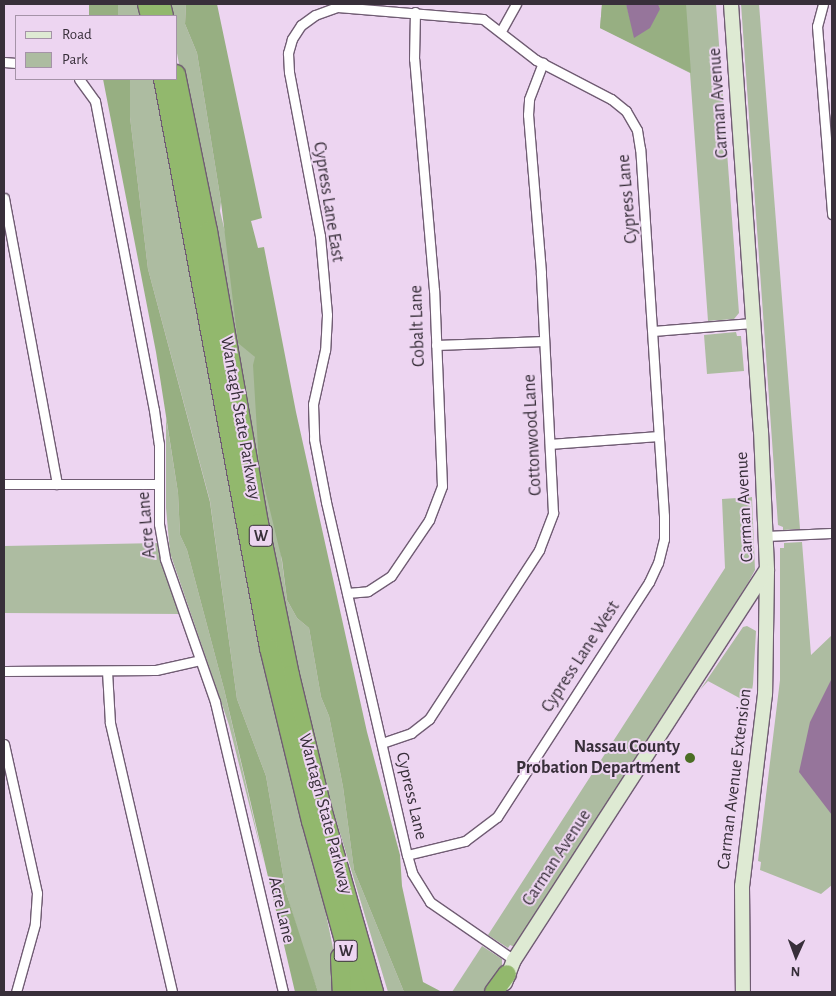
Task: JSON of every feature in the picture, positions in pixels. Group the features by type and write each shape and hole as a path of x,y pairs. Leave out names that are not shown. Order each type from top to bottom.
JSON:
{"highway":[{"name":"Wantagh State Parkway","path":"163,80 269,648 334,909 370,989"},
{"name":"Wantagh State Parkway","path":"177,80 290,675 370,989"},
{"path":"334,909 342,992"},
{"path":"494,992 511,967"}],"main road":[{"name":"Carman Avenue","path":"504,992 511,967 767,571 731,4"},
{"name":"Carman Avenue Extension","path":"743,992 742,886 765,694 767,571"}],"street":[{"path":"501,31 516,4"},
{"path":"823,4 817,26 832,214"},
{"name":"Cypress Lane East","path":"347,593 313,430 313,404 326,350 327,315 320,236 289,72 288,53 292,39 301,25 329,9 416,12 483,19 501,31"},
{"name":"Cobalt Lane","path":"347,593 368,591 391,576 419,538 438,501 442,463 436,345 414,59 416,12"},
{"name":"Cypress Lane","path":"501,31 543,63 611,99 626,111 637,130 653,331 658,436"},
{"name":"Cottonwood Lane","path":"382,742 411,733 429,719 539,550 553,512 544,342 528,115 529,99 543,63"},
{"name":"Acre Lane","path":"80,80 95,101 154,410 159,484 159,524 165,559 225,738 283,992"},
{"path":"4,198 58,484"},
{"path":"653,331 752,323"},
{"path":"436,345 544,342"},
{"path":"550,444 658,436"},
{"name":"Cypress Lane West","path":"408,855 465,840 484,830 497,817 649,582 664,539 658,436"},
{"path":"4,484 159,484"},
{"path":"765,536 832,532"},
{"name":"Cypress Lane","path":"347,593 416,884 430,902 511,967"},
{"path":"4,671 156,670 200,660"},
{"path":"107,670 110,723 172,992"},
{"path":"4,744 37,893 35,924 16,992"}],"green space":[{"path":"89,4 118,4 118,15 89,15"},
{"path":"118,4 140,4 143,15 117,15"},
{"path":"167,4 186,4 185,24 197,53 221,202 220,211 255,357 287,600 297,618 309,628 321,697 329,716 343,787 354,870 404,992 388,992 324,780 286,624 178,58 178,15 169,15"},
{"path":"186,4 217,4 262,218 251,221 258,248 264,247 296,412 367,732 400,855 402,886 423,982 442,992 404,992 354,870 343,787 329,716 321,697 309,628 297,618 287,600 282,560 259,465 253,365 255,357 238,343 221,202 197,53 185,24"},
{"path":"602,4 716,4 739,313 734,319 708,321 690,73 600,28"},
{"path":"602,4 626,4 635,37 660,9 658,4 686,4 691,73 600,28"},
{"path":"741,4 759,4 800,529 783,530 783,527 778,525"},
{"path":"103,80 130,80 130,117 148,269 210,502 237,699 266,776 286,892 318,992 295,992 224,689 187,550 180,535 178,493 156,352"},
{"path":"130,80 156,80 334,953 338,992 318,992 306,958 286,892 266,776 237,699 210,501 148,269 130,117"},
{"path":"736,332 737,336 741,336 744,371 707,374 704,335"},
{"path":"166,417 178,493 180,535 187,550 224,689 264,863 229,725 170,553 166,508"},
{"path":"752,497 755,570 748,583 515,947 510,945 508,948 488,935 725,568 722,499"},
{"path":"802,542 811,655 832,635 832,885 821,894 760,870 761,862 758,861 780,680 780,548 784,548 784,543"},
{"path":"160,543 181,614 4,613 4,546"},
{"path":"747,626 756,631 753,684 745,735 741,731 745,701 708,681 700,690 743,627"},
{"path":"482,946 502,959 502,968 485,992 452,992"}],"shaded area":[{"path":"626,4 658,4 660,9 650,28 634,38"},
{"path":"832,678 832,815 799,772 810,722"}],"place":[{"name":"Nassau County Probation Department","path":"690,758"}]}
